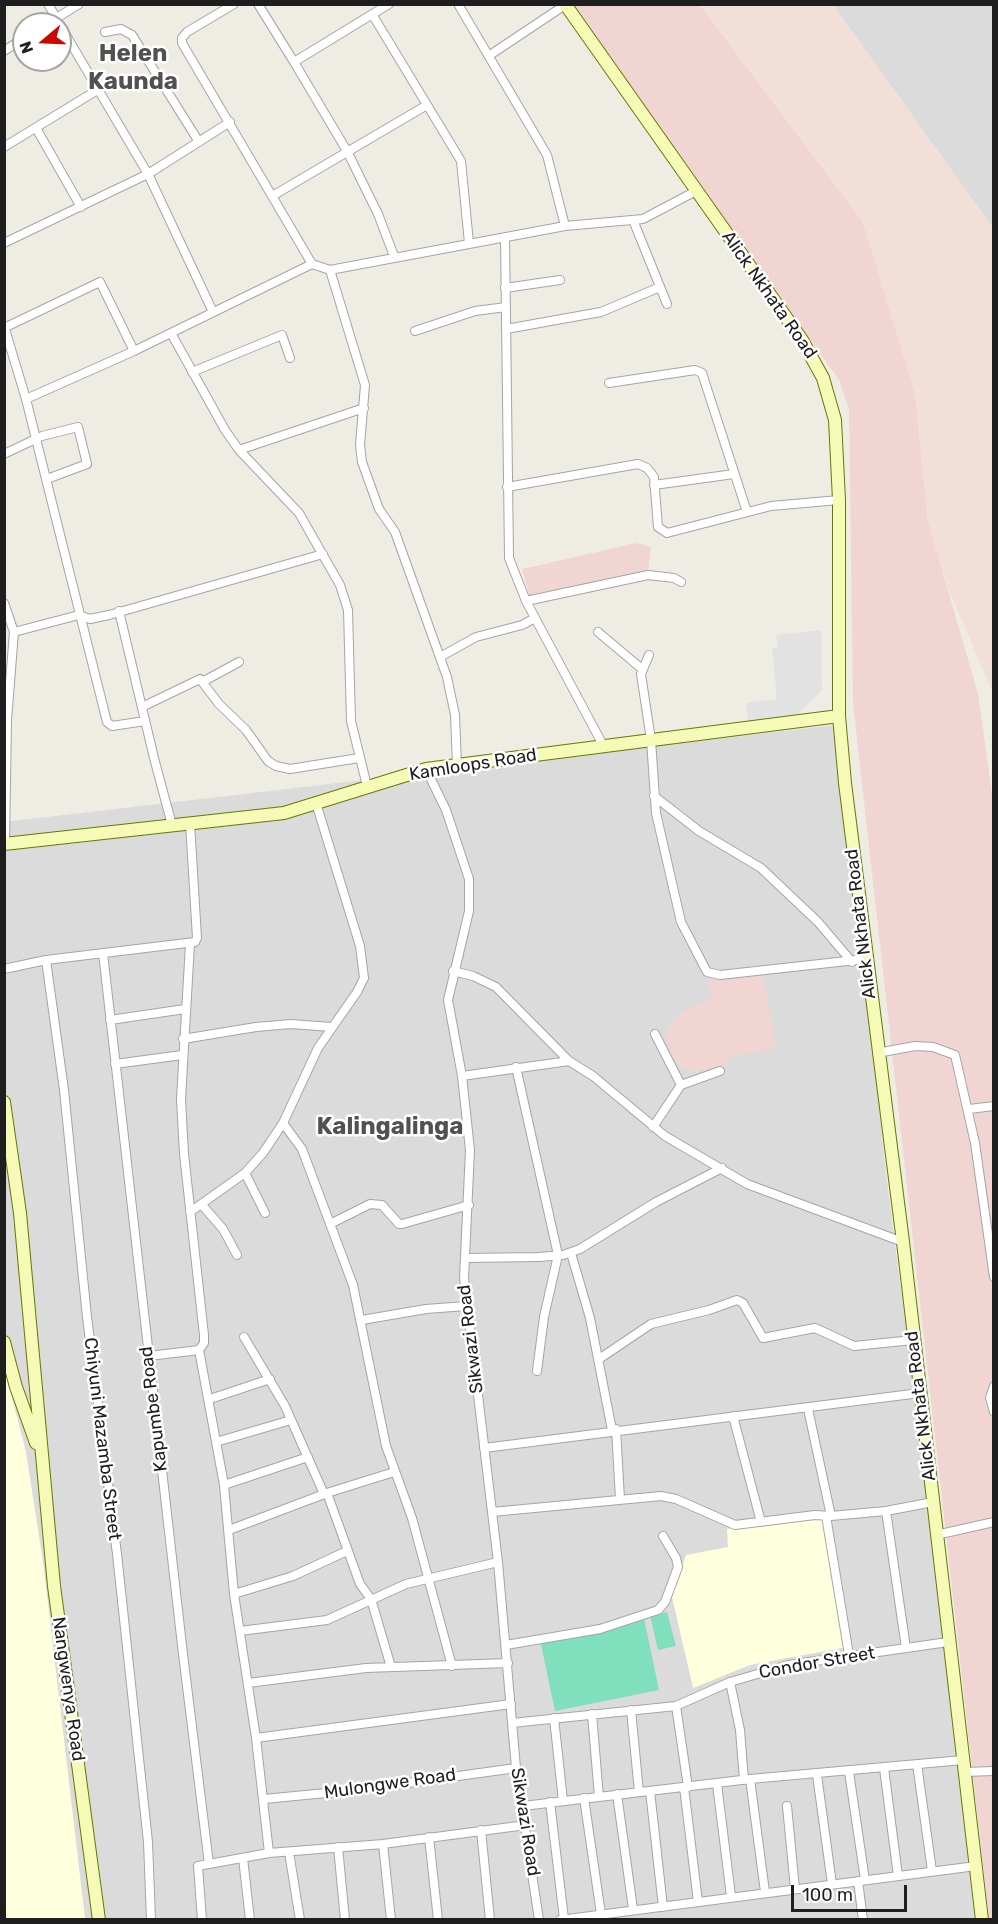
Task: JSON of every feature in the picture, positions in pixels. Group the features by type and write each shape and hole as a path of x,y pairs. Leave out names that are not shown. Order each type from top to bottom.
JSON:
{"main road":[{"name":"Alick Nkhata Road","path":"565,4 802,340 819,369 835,420 839,500 839,716 877,1053 903,1242 982,1920"},
{"name":"Kamloops Road","path":"5,845 284,813 426,769 839,716"},
{"name":"Nangwenya Road","path":"4,1102 20,1213 58,1618 99,1920"},
{"name":"Nangwenya Road","path":"4,1154 9,1131"},
{"name":"Nangwenya Road","path":"4,1342 16,1387 42,1458"}],"street":[{"path":"234,4 187,32 182,39 312,264 330,270 394,256 565,226 633,220 654,214 696,191"},
{"path":"258,4 347,152 378,214 394,256"},
{"path":"294,62 389,4"},
{"path":"458,4 547,154 565,226"},
{"path":"490,55 565,4"},
{"path":"372,14 461,161 469,243"},
{"path":"105,32 121,29 132,35 199,142"},
{"path":"72,44 148,174 213,312"},
{"path":"4,147 99,89"},
{"path":"274,195 427,105"},
{"path":"4,243 148,174 230,122"},
{"path":"36,129 81,207"},
{"path":"633,220 667,304"},
{"path":"505,237 509,558 526,601 604,747"},
{"path":"26,399 134,351 312,264"},
{"path":"330,270 363,372 366,396 360,445 362,462 379,509 395,532 451,692 455,715 457,765"},
{"path":"505,288 560,280"},
{"path":"134,351 100,282 5,327 26,399 107,722 112,726 145,722"},
{"path":"506,329 601,312 660,286"},
{"path":"415,331 475,311 506,307"},
{"path":"171,333 239,450 299,513 323,554 346,602 349,706 367,786"},
{"path":"192,372 282,335 290,358"},
{"path":"609,383 699,371 704,376 747,512"},
{"path":"239,450 364,408"},
{"path":"4,454 36,439 78,427 87,464 46,479"},
{"path":"507,487 638,464 651,472 658,527 667,533 792,503 839,500"},
{"path":"654,485 734,474"},
{"path":"14,632 79,615 90,619 323,554"},
{"path":"526,601 648,575 674,578 681,582"},
{"path":"4,603 14,632 7,720 5,845"},
{"path":"119,611 172,825"},
{"path":"440,657 476,637 522,625 535,618"},
{"path":"598,632 642,669"},
{"path":"648,656 642,669 651,740 654,796 681,922 707,972 720,975 866,959"},
{"path":"142,707 195,680 204,681 239,662"},
{"path":"204,681 212,696 246,730 268,761 276,766 290,769 359,758"},
{"name":"Sikwazi Road","path":"426,769 446,810 469,879 469,911 453,971 448,1012 462,1076 470,1150 465,1258 466,1306 498,1562 516,1768 539,1920"},
{"path":"654,796 699,831 761,868 818,922 852,962"},
{"path":"190,1212 245,1173 283,1123 318,1048 357,992 364,978 364,964 316,803"},
{"path":"4,969 46,960 190,944 198,938 190,823"},
{"path":"149,1356 199,1350 204,1343 183,1154 182,1055 190,944"},
{"name":"Kapumbe Road","path":"103,953 209,1864"},
{"name":"Chiyuni Mazamba Street","path":"46,960 64,1090 88,1328 117,1554 148,1842 151,1920"},
{"path":"453,971 473,976 496,987 570,1061 593,1076 653,1126 747,1184 903,1242"},
{"path":"110,1020 185,1009"},
{"path":"183,1039 256,1027 291,1024 331,1027"},
{"path":"655,1034 681,1085"},
{"path":"877,1053 915,1046 933,1047 955,1055 969,1109 993,1277"},
{"path":"115,1064 182,1055"},
{"path":"462,1076 570,1061"},
{"path":"516,1067 558,1255 544,1317 537,1371"},
{"path":"653,1126 681,1085 720,1071"},
{"path":"969,1109 993,1106"},
{"path":"283,1123 302,1149 353,1285 386,1446 412,1518 452,1666"},
{"path":"465,1258 558,1255 571,1252 602,1238 656,1202 722,1168"},
{"path":"245,1173 266,1213"},
{"path":"202,1204 223,1229 237,1255"},
{"path":"330,1224 370,1204 382,1205 399,1224 469,1205"},
{"path":"571,1252 581,1282 614,1430 620,1499"},
{"path":"599,1359 651,1324 709,1310 737,1300 743,1303 763,1338 815,1328 849,1345 913,1340"},
{"path":"362,1320 426,1309 466,1306"},
{"path":"244,1337 270,1379 325,1494 360,1584 371,1599 391,1667"},
{"path":"199,1350 210,1398 224,1485 234,1594 256,1738 269,1853"},
{"path":"210,1398 270,1379"},
{"path":"993,1386 990,1398 993,1412"},
{"path":"484,1448 614,1430 808,1409 920,1394"},
{"path":"808,1409 829,1516 849,1655"},
{"path":"733,1416 761,1522"},
{"path":"216,1442 291,1420"},
{"path":"224,1485 308,1457"},
{"path":"229,1530 325,1494 394,1472"},
{"path":"492,1512 620,1499 669,1497 727,1524 886,1511 933,1502"},
{"path":"886,1511 906,1648"},
{"path":"936,1535 993,1522"},
{"path":"506,1645 600,1629 658,1610 665,1602 678,1567 676,1558 663,1536"},
{"path":"234,1594 293,1576 347,1551"},
{"path":"240,1631 327,1620 371,1599 428,1577 498,1562"},
{"name":"Condor Street","path":"512,1724 676,1707 730,1682 788,1665 948,1642"},
{"path":"248,1683 391,1667 508,1663"},
{"path":"730,1682 740,1730 765,1892"},
{"path":"256,1738 511,1704"},
{"path":"676,1707 681,1729 698,1902"},
{"path":"631,1710 639,1792"},
{"path":"592,1714 599,1797"},
{"path":"554,1718 563,1801"},
{"path":"917,1764 932,1872"},
{"path":"523,1806 747,1780 917,1764 964,1766 993,1771"},
{"name":"Mulongwe Road","path":"264,1799 357,1790 516,1768"},
{"path":"884,1768 898,1876"},
{"path":"849,1772 862,1881 863,1920"},
{"path":"818,1775 832,1884"},
{"path":"717,1784 731,1896"},
{"path":"650,1791 663,1907"},
{"path":"617,1794 633,1909"},
{"path":"584,1798 601,1914"},
{"path":"550,1802 562,1919 976,1866"},
{"path":"787,1806 795,1889"},
{"path":"202,1920 198,1866 269,1853 383,1844 526,1825"},
{"path":"481,1830 490,1920"},
{"path":"429,1837 438,1920"},
{"path":"383,1844 391,1920"},
{"path":"338,1847 345,1920"},
{"path":"289,1852 300,1920"},
{"path":"243,1858 250,1920"}],"shaded area":[{"path":"572,5 700,5 863,222 915,393 928,521 978,694 994,808 993,1919 989,1919 853,703 849,409 839,380"},
{"path":"700,5 833,5 993,228 993,693 947,585 928,521 915,393 863,222"},
{"path":"833,5 993,5 993,228 975,203"},
{"path":"637,543 651,547 648,573 530,597 522,569"},
{"path":"821,630 822,690 796,716 748,721 746,703 777,699 772,648 778,647 776,635"},
{"path":"844,724 884,1158 982,1919 85,1919 43,1562 5,1366 4,822"},
{"path":"762,971 776,1048 727,1057 727,1066 710,1070 694,1071 679,1066 666,1041 667,1030 678,1016 696,1004 704,1004 712,994 708,983 714,976"},
{"path":"4,1366 26,1452 43,1562 85,1919 5,1919"},
{"path":"824,1516 847,1647 750,1665 693,1688 672,1597 686,1555 728,1547 727,1529"}],"green space":[{"path":"667,1612 676,1646 658,1650 650,1616"},
{"path":"644,1618 659,1690 555,1711 540,1640"}],"district":[{"name":"Helen Kaunda","path":"133,68"},
{"name":"Kalingalinga","path":"390,1127"}]}
